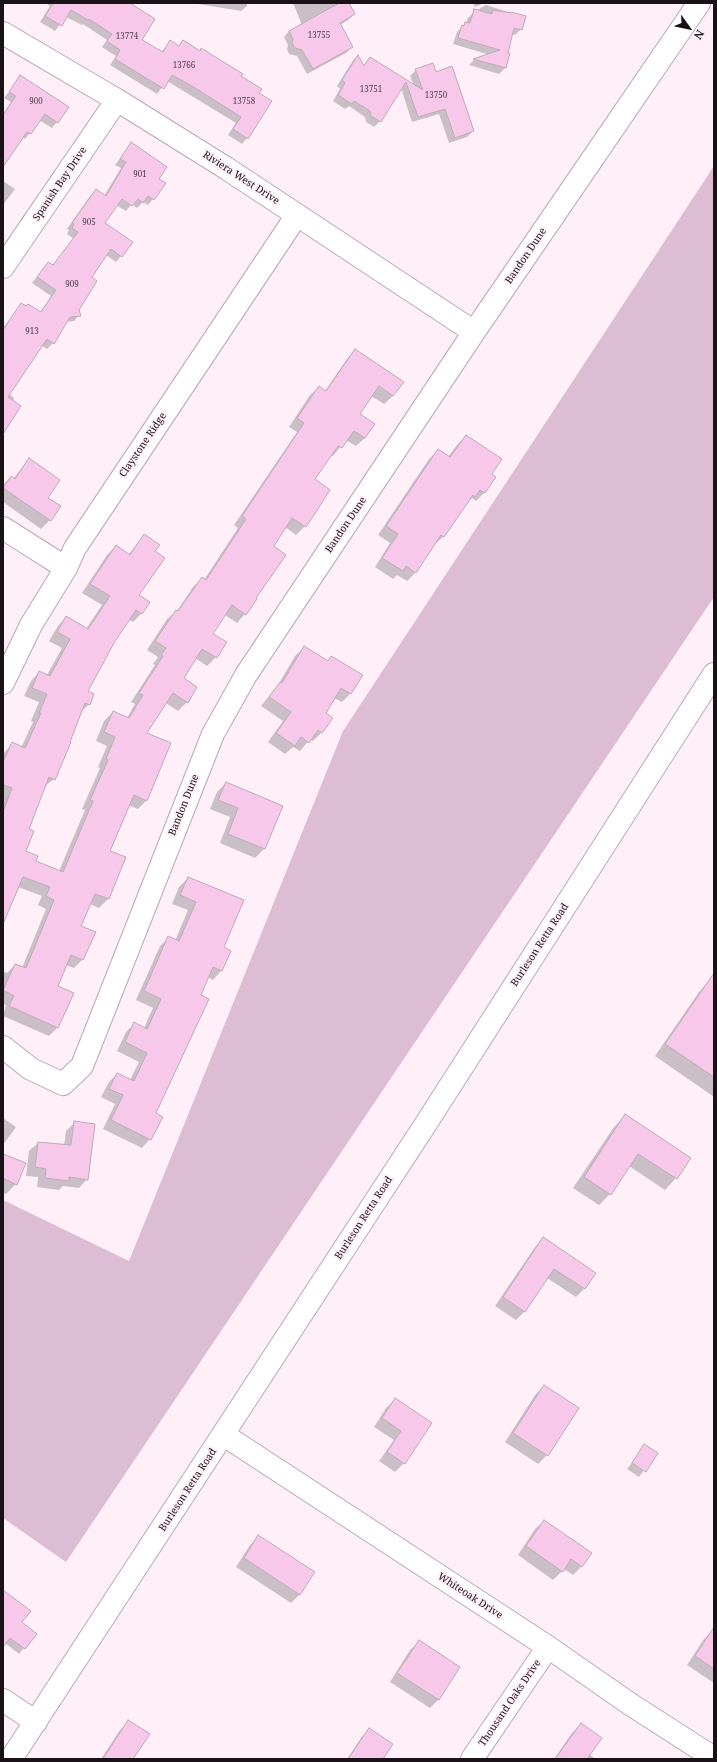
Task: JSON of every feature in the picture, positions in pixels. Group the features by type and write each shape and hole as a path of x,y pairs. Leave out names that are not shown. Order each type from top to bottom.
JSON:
{"street":[{"name":"Bandon Dune","path":"3,1047 31,1069 63,1084 82,1066 213,734 246,675 474,332 699,3"},
{"name":"Riviera West Drive","path":"3,33 117,100 226,168 474,332"},
{"name":"Spanish Bay Drive","path":"3,267 117,100"},
{"name":"Claystone Ridge","path":"3,683 31,625 66,568 75,548 296,214"},
{"path":"3,528 66,568"},
{"name":"Burleson Retta Road","path":"11,1759 224,1436 714,674"},
{"name":"Whiteoak Drive","path":"224,1436 548,1647 630,1704 714,1758"},
{"name":"Thousand Oaks Drive","path":"472,1759 548,1647"},
{"path":"3,1700 36,1722"}],"shaded area":[{"path":"714,166 714,597 66,1562 3,1518 3,1200 129,1261 343,731"}],"building":[{"path":"53,3 130,3 155,19 142,40 163,52 170,40 179,46 183,40 200,51 201,48 243,74 241,76 262,89 259,93 272,101 248,139 233,129 241,117 192,86 172,75 164,89 115,59 120,50 107,41 112,34 89,19 88,20 71,10 62,26 45,16"},
{"path":"339,3 349,3 355,14 340,23 353,47 313,69 302,50 295,48 289,31"},
{"path":"474,9 492,14 493,10 511,12 526,16 522,30 514,28 506,68 473,59 500,50 458,38 462,25 464,26 465,22 470,23"},
{"path":"358,55 364,66 370,57 423,90 415,69 433,63 436,72 452,66 474,131 455,138 445,109 418,117 406,82 381,122 371,116 370,111 354,101 352,104 338,95 345,83 342,80"},
{"path":"20,75 69,107 58,123 45,114 31,134 27,132 3,167 3,115 16,96 9,92"},
{"path":"131,142 167,167 159,179 166,183 154,200 148,196 143,203 138,199 132,206 122,199 105,223 133,242 122,257 111,249 92,277 97,281 79,310 81,316 70,317 54,344 47,339 8,397 21,406 3,434 3,330 21,303 26,306 28,304 41,312 56,290 37,277 48,262 53,265 78,232 72,228 74,224 72,223 96,189 106,196 126,162 120,159"},
{"path":"355,349 404,382 393,396 379,386 360,414 375,424 365,438 354,431 342,448 338,446 315,479 330,490 316,512 306,527 292,518 274,546 286,555 256,598 257,599 246,615 232,605 213,634 227,642 217,658 202,649 184,678 197,687 188,703 173,693 147,733 171,743 147,801 134,795 110,851 126,857 109,899 95,894 81,926 96,932 83,960 71,955 58,986 74,993 58,1028 9,1006 14,996 3,990 15,964 26,968 54,900 46,896 50,887 23,877 3,924 3,812 12,788 3,785 3,762 12,742 25,748 41,713 39,713 47,694 32,688 39,671 50,676 70,639 57,632 66,616 88,629 110,596 90,584 116,545 130,555 144,534 160,545 155,551 165,558 139,595 150,602 142,614 136,610 114,643 88,691 94,694 90,705 85,703 55,780 49,777 29,829 34,831 26,851 38,856 36,861 63,872 93,801 90,800 108,760 106,759 115,737 104,732 113,711 129,718 143,695 139,693 163,656 161,655 166,648 155,641 176,610 178,611 202,577 206,580 246,519 242,516 304,423 297,418 319,386 326,391"},
{"path":"466,435 502,459 492,474 496,477 485,493 480,490 475,497 473,495 444,537 441,535 416,573 406,566 403,571 382,558 398,534 386,526 438,449 450,457"},
{"path":"29,458 60,480 48,498 61,506 51,521 3,488 11,476 15,479"},
{"path":"304,646 328,661 331,656 363,675 351,694 341,688 326,713 333,718 322,733 318,730 309,743 301,737 295,746 276,733 291,712 269,697 280,682 282,683"},
{"path":"226,782 283,806 265,849 228,834 238,808 218,800"},
{"path":"188,877 244,900 224,947 231,951 222,971 213,967 201,995 209,999 156,1113 163,1117 151,1140 111,1120 123,1095 109,1089 117,1073 134,1081 147,1053 125,1042 134,1022 147,1029 161,999 144,991 168,936 179,941 196,902 180,895"},
{"path":"714,973 714,1077 665,1044"},
{"path":"625,1114 691,1158 677,1179 638,1154 611,1195 584,1177"},
{"path":"74,1121 95,1124 88,1180 69,1177 69,1181 45,1178 46,1169 35,1167 38,1142 71,1145"},
{"path":"3,1154 26,1163 17,1185 3,1178"},
{"path":"543,1237 596,1273 585,1289 554,1269 525,1312 503,1297"},
{"path":"544,1385 579,1408 548,1456 513,1433"},
{"path":"395,1398 432,1423 405,1464 387,1452 401,1431 382,1418"},
{"path":"644,1444 658,1453 646,1472 632,1463"},
{"path":"544,1520 592,1553 582,1567 571,1559 563,1572 526,1546"},
{"path":"258,1535 315,1572 300,1595 244,1558"},
{"path":"3,1590 31,1611 22,1622 37,1634 25,1649 10,1638 3,1647"},
{"path":"714,1627 714,1669 695,1656"},
{"path":"419,1640 460,1667 439,1700 397,1673"},
{"path":"128,1720 150,1734 133,1759 103,1759"},
{"path":"581,1723 602,1738 587,1759 555,1759"},
{"path":"369,1728 393,1744 383,1759 348,1759"}]}
